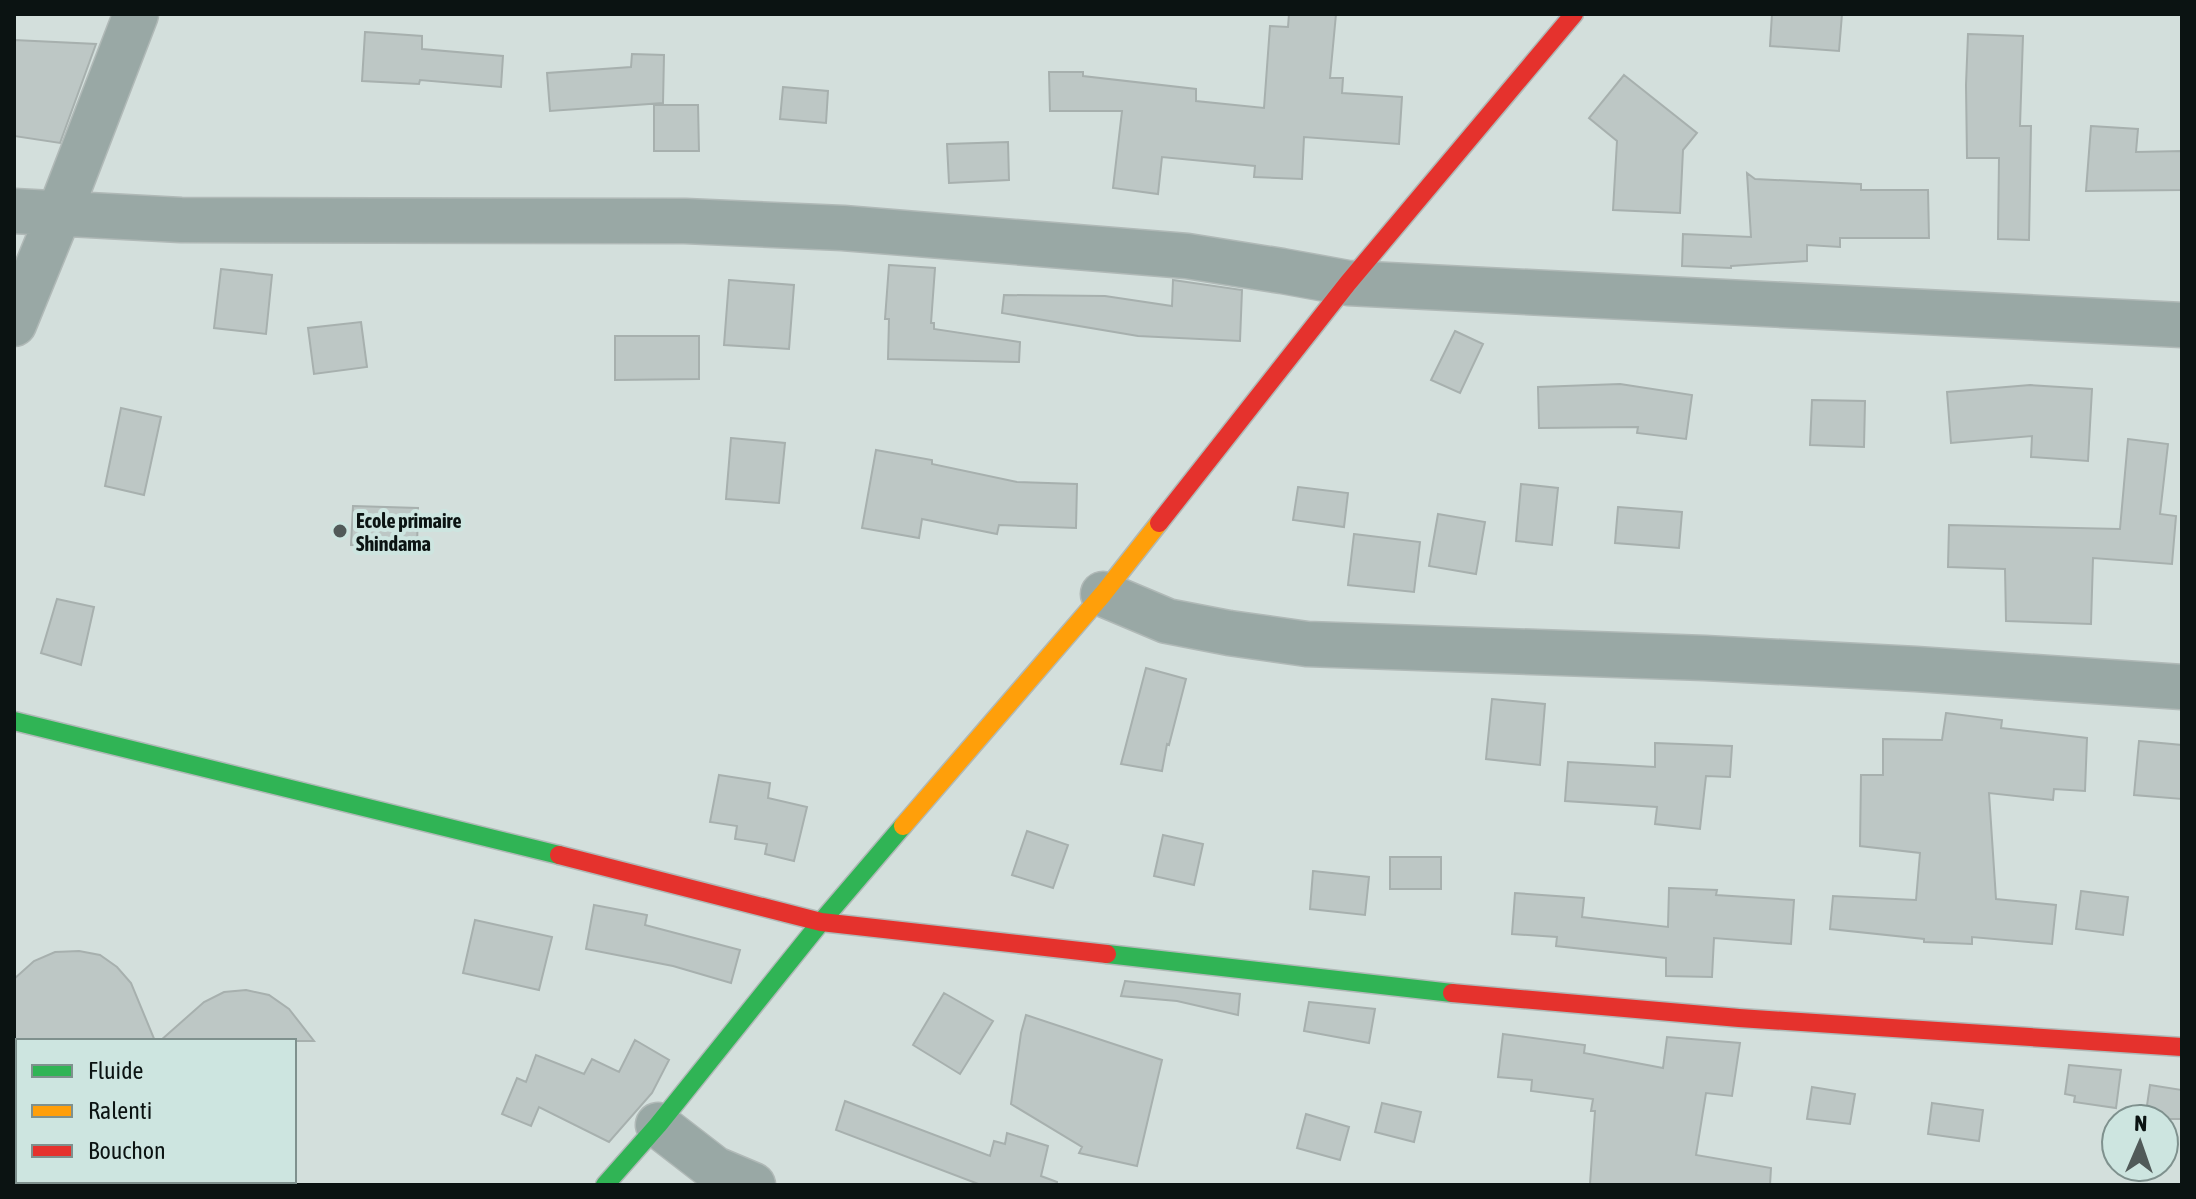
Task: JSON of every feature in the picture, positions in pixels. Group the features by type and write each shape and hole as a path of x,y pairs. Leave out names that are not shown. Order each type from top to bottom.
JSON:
{"street":[{"path":"14,324 136,14"},
{"path":"605,1185 658,1125 821,922 1103,594 1348,283 1574,14"},
{"path":"14,211 181,220 685,221 843,228 1187,256 1348,283 2182,325"},
{"path":"1103,594 1167,621 1307,644 1705,658 2182,687"},
{"path":"14,721 821,922 1461,994 1739,1018 2182,1047"},
{"path":"658,1125 715,1169 753,1185"}],"building":[{"path":"1289,14 1336,14 1330,78 1343,78 1342,93 1402,97 1399,144 1304,137 1302,179 1254,177 1255,166 1162,157 1158,194 1113,188 1122,111 1050,111 1049,72 1083,72 1083,76 1196,89 1196,101 1264,108 1270,26 1288,27"},
{"path":"1772,14 1842,14 1839,51 1770,46"},
{"path":"365,32 422,36 422,49 503,56 501,87 420,80 419,84 362,81"},
{"path":"1968,34 2023,36 2020,126 2031,126 2029,240 1998,239 1999,158 1967,158"},
{"path":"14,40 96,44 60,143 14,136"},
{"path":"632,54 664,55 663,103 550,111 547,73 631,67"},
{"path":"1624,75 1697,133 1683,150 1680,213 1613,210 1617,141 1589,118"},
{"path":"783,87 828,91 826,123 780,119"},
{"path":"654,105 698,105 699,151 654,151"},
{"path":"2091,126 2138,129 2136,152 2182,151 2182,190 2086,191"},
{"path":"1008,142 1009,180 949,183 947,144"},
{"path":"1747,173 1755,179 1861,184 1861,190 1928,190 1929,238 1840,238 1840,247 1807,245 1807,261 1731,268 1682,266 1683,234 1751,237"},
{"path":"889,265 935,268 931,323 934,323 934,329 1020,342 1019,362 888,359 889,319 885,319"},
{"path":"221,269 272,275 266,334 214,328"},
{"path":"729,280 794,285 789,349 724,345"},
{"path":"1173,280 1242,290 1240,341 1138,336 1002,313 1004,295 1105,296 1172,306"},
{"path":"361,322 367,367 314,374 308,328"},
{"path":"1455,331 1483,344 1460,393 1431,380"},
{"path":"615,336 699,336 699,379 615,380"},
{"path":"1620,384 1692,395 1686,439 1637,433 1638,427 1539,428 1538,387"},
{"path":"2030,385 2092,389 2088,461 2031,457 2032,436 1951,443 1947,392"},
{"path":"1812,400 1865,401 1864,447 1810,445"},
{"path":"121,408 161,417 144,495 105,486"},
{"path":"731,438 785,443 779,503 726,499"},
{"path":"2128,439 2168,444 2160,514 2176,516 2172,564 2093,558 2091,624 2006,621 2005,569 1948,567 1949,525 2120,529"},
{"path":"876,450 932,460 932,464 1017,482 1077,484 1076,528 999,525 997,534 922,519 919,538 862,528"},
{"path":"1521,484 1558,488 1552,545 1516,541"},
{"path":"1298,487 1348,493 1344,527 1293,520"},
{"path":"353,506 418,508 417,547 351,545"},
{"path":"1618,507 1682,512 1679,548 1615,543"},
{"path":"1438,514 1485,522 1476,574 1429,566"},
{"path":"1354,534 1420,542 1414,592 1348,585"},
{"path":"57,599 94,607 81,665 41,653"},
{"path":"1146,668 1186,679 1162,771 1121,764"},
{"path":"1492,699 1545,704 1540,765 1486,759"},
{"path":"1946,713 2002,720 2001,728 2087,738 2085,791 2054,789 2053,800 1989,793 1996,899 2056,905 2052,944 1972,937 1972,944 1924,942 1924,939 1830,929 1833,896 1916,900 1920,853 1860,846 1861,775 1883,775 1883,739 1942,740"},
{"path":"2139,741 2182,745 2182,799 2134,795"},
{"path":"1655,743 1732,746 1730,777 1706,776 1700,829 1655,824 1657,807 1565,801 1568,762 1655,767"},
{"path":"719,775 770,783 768,798 807,807 794,861 765,854 767,844 735,839 737,826 710,822"},
{"path":"1027,831 1068,845 1053,888 1012,875"},
{"path":"1163,835 1203,844 1194,885 1154,876"},
{"path":"1390,857 1441,857 1441,889 1390,889"},
{"path":"1313,871 1369,877 1365,915 1310,909"},
{"path":"1669,888 1717,890 1716,895 1794,900 1791,944 1714,938 1712,977 1666,976 1666,958 1556,946 1557,937 1512,934 1515,893 1584,898 1582,917 1668,927"},
{"path":"2081,891 2128,897 2123,935 2076,929"},
{"path":"594,905 647,915 645,925 740,950 731,983 673,966 586,949"},
{"path":"475,920 552,937 539,990 463,973"},
{"path":"79,951 100,955 117,967 131,983 154,1039 14,1041 14,979 34,961 55,952"},
{"path":"1125,981 1240,994 1238,1015 1177,1001 1121,996"},
{"path":"246,990 269,995 289,1009 314,1041 162,1039 204,1002 224,992"},
{"path":"944,993 993,1021 960,1074 913,1045"},
{"path":"1309,1002 1375,1009 1369,1043 1304,1031"},
{"path":"1026,1015 1162,1060 1137,1166 1079,1153 1082,1147 1011,1104"},
{"path":"1503,1034 1585,1045 1584,1053 1663,1068 1667,1037 1740,1043 1732,1096 1706,1093 1696,1155 1771,1168 1770,1185 1590,1184 1595,1111 1591,1111 1593,1099 1531,1091 1532,1080 1498,1077"},
{"path":"635,1040 669,1060 652,1093 609,1142 539,1107 531,1126 502,1114 517,1078 526,1082 536,1055 584,1074 592,1059 619,1072"},
{"path":"2069,1065 2121,1070 2117,1103 2100,1103 2100,1106 2074,1102 2075,1096 2065,1094"},
{"path":"2150,1085 2182,1090 2182,1119 2180,1103 2147,1103"},
{"path":"1812,1087 1855,1094 1850,1124 1807,1119"},
{"path":"845,1101 990,1156 994,1141 1005,1144 1007,1133 1048,1146 1041,1176 1057,1182 1057,1185 981,1185 836,1130"},
{"path":"1382,1103 1421,1112 1414,1142 1375,1132"},
{"path":"1932,1103 1983,1110 1979,1141 1928,1134"},
{"path":"1306,1114 1349,1127 1340,1160 1297,1148"}],"traffic: fast":[{"path":"14,721 559,855"},
{"path":"605,1185 658,1125 821,922 903,826"},
{"path":"1107,954 1452,993"}],"traffic: slow":[{"path":"903,826 1103,594 1159,523"}],"traffic: jam":[{"path":"1159,523 1348,283 1574,14"},
{"path":"559,855 821,922 1107,954"},
{"path":"1452,993 1739,1018 2182,1047"}],"place":[{"name":"Ecole primaire Shindama","path":"340,531"}]}
